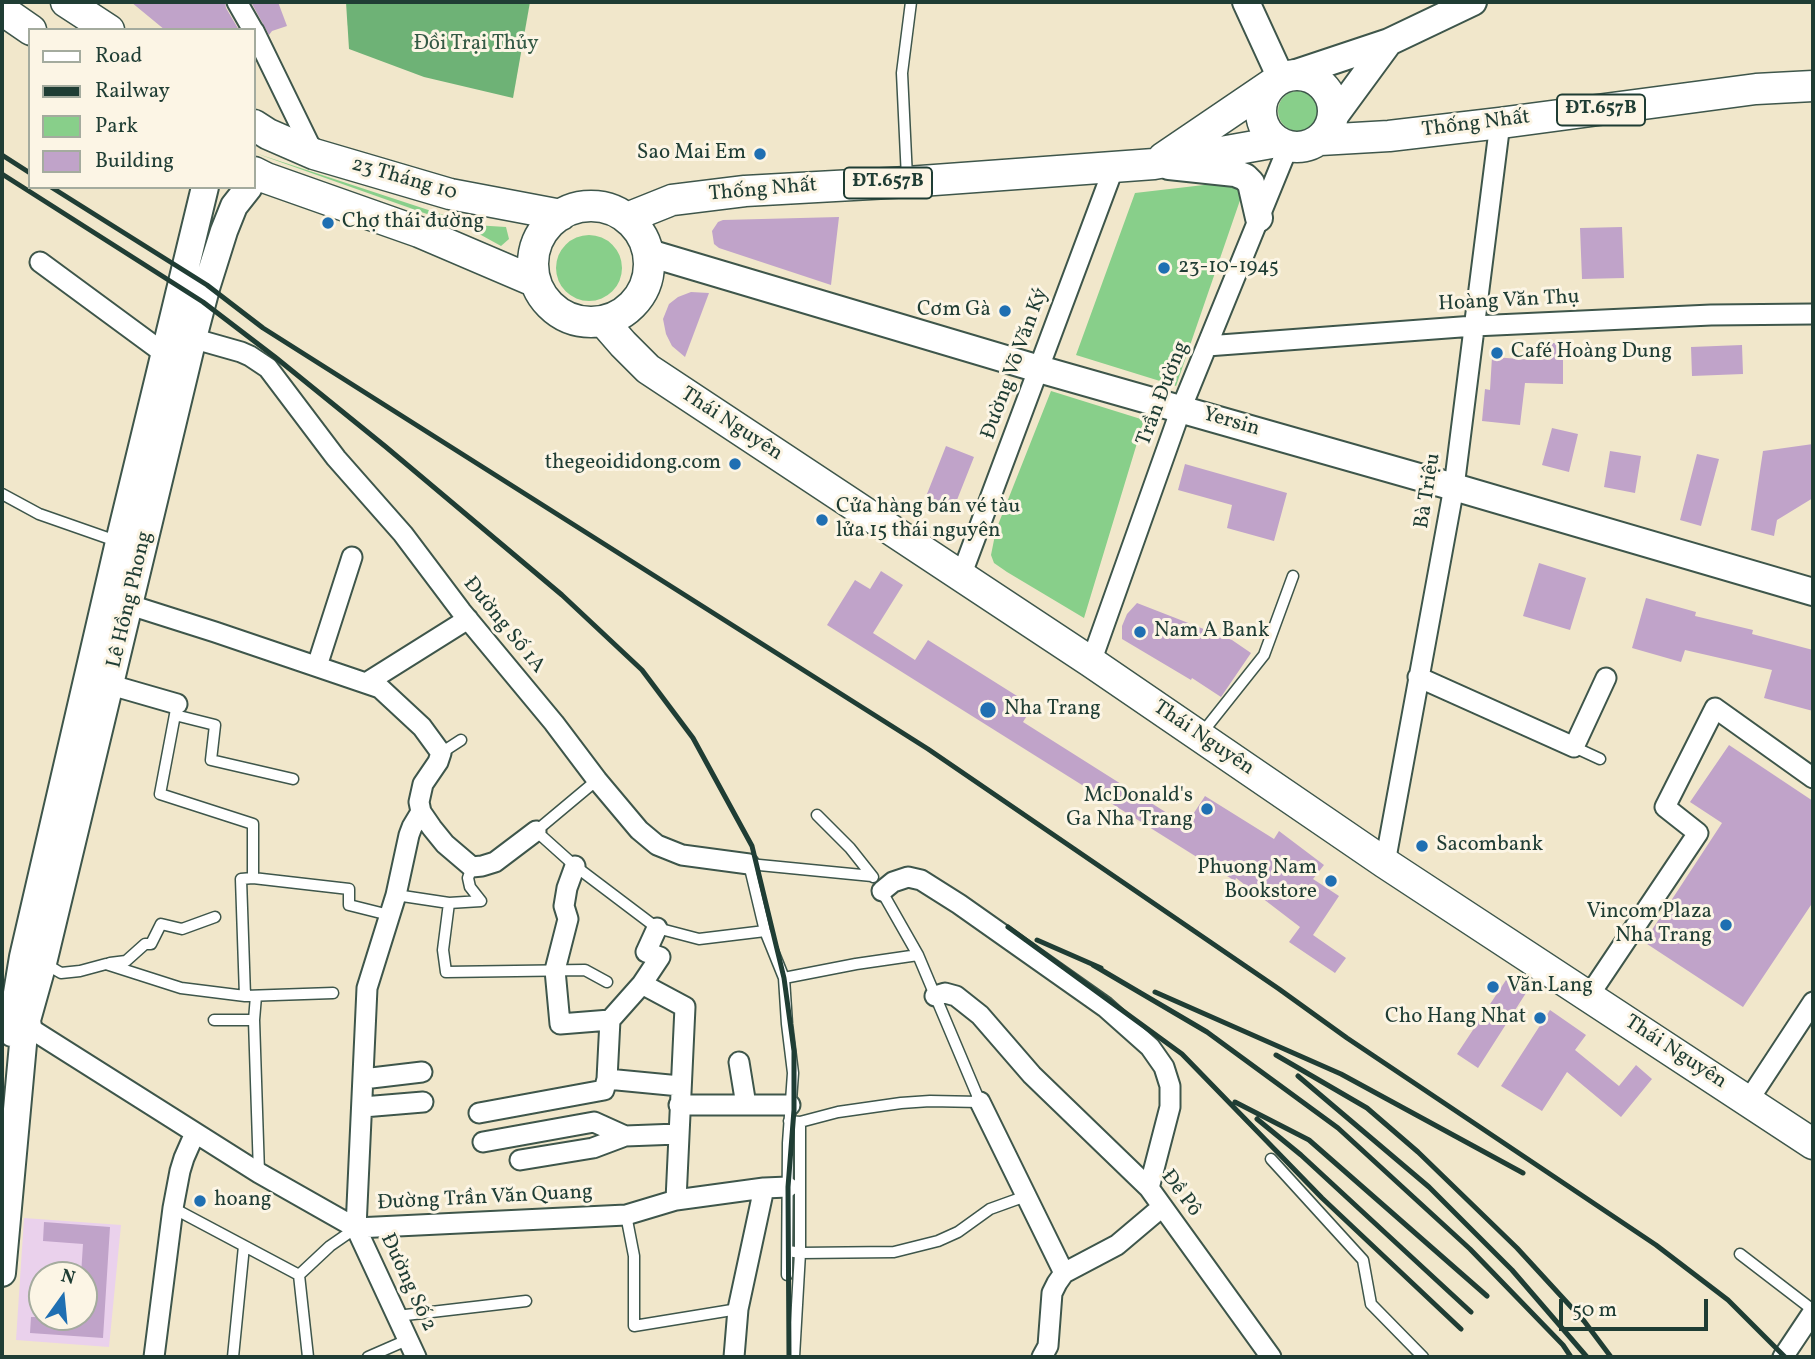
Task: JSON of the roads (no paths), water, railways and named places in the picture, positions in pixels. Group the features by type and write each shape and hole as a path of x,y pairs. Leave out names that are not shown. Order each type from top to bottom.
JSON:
{"main road":[{"path":"66,2 106,28"},
{"path":"1246,2 1277,81"},
{"path":"1277,81 1389,42 1473,2"},
{"path":"2,10 28,28"},
{"path":"1327,129 1389,42"},
{"path":"1282,144 1269,134 1263,124 1262,102 1267,91 1277,81 1291,75 1307,76 1317,81 1331,96 1334,107 1327,129"},
{"name":"Thống Nhất","path":"1154,164 1277,81"},
{"name":"Thống Nhất","path":"627,218 672,200 745,191 1154,164 1282,144 1299,148 1310,146 1327,129 1389,136 1756,89 1813,86"},
{"name":"23 Tháng 10","path":"258,131 314,154 450,194 561,215"},
{"path":"1154,164 1236,173 1245,177 1251,183 1259,218"},
{"name":"23 Tháng 10","path":"256,180 419,232 536,282"},
{"name":"Lê Hồng Phong","path":"2,1273 14,1025 43,963 130,606 205,189"},
{"name":"Lê Hồng Phong","path":"2,1134 23,957 119,542 176,342 234,206 248,189"},
{"path":"587,206 601,207 627,218 637,228 649,253 648,280 636,302 626,311 603,321 578,321 556,310 541,293 536,282 533,259 541,235 561,215 587,206"},
{"name":"Yersin","path":"649,253 1039,369 1813,592"},
{"name":"Thái Nguyên","path":"603,321 648,369 1091,662 1385,863 1813,1144"}],"street":[{"path":"237,2 251,28"},
{"path":"256,37 314,154"},
{"name":"Bà Triệu","path":"1385,863 1454,487 1500,123"},
{"name":"Trần Đường","path":"1091,662 1181,409 1259,218 1282,144"},
{"name":"Đường Võ Văn Ký","path":"961,576 1114,167"},
{"path":"40,262 176,342"},
{"name":"Hoàng Văn Thụ","path":"1208,346 1474,326 1711,315 1813,314"},
{"name":"Đường Số 1A","path":"176,342 241,352 268,368 323,442 403,534 468,619 639,830 657,845 682,855 748,864"},
{"path":"317,666 352,557"},
{"path":"130,606 380,688 422,727 441,753 423,784 419,802 421,812 445,844 472,867 495,862 536,831"},
{"path":"366,683 468,619"},
{"path":"1418,677 1574,747 1606,678"},
{"path":"111,685 176,710"},
{"path":"1588,997 1698,833 1665,807 1715,708 1813,778"},
{"path":"356,1228 367,988 396,895 412,827 421,812"},
{"path":"575,866 567,888 564,906 568,919 555,970 560,1024 610,1020"},
{"path":"877,883 908,877 921,880 1105,1007 1150,1047 1164,1068 1170,1086 1170,1107 1149,1188"},
{"path":"479,1113 604,1090 610,1020 642,984 660,957 646,952 657,928"},
{"path":"642,984 685,1007 676,1200"},
{"name":"Đề Pô","path":"935,996 945,993 957,996 971,1006 1032,1075 1149,1188 1271,1357"},
{"path":"1748,1101 1813,1002"},
{"name":"Đường Trần Văn Quang","path":"14,1025 259,1173 356,1228 626,1215 676,1200 788,1187"},
{"path":"740,1062 746,1105"},
{"path":"363,1079 422,1072"},
{"path":"607,1079 680,1096 746,1105 793,1116"},
{"path":"363,1107 423,1102"},
{"path":"980,1102 1064,1273"},
{"path":"483,1142 594,1122 625,1136"},
{"path":"154,1357 173,1208 184,1158 195,1133"},
{"path":"520,1160 593,1148 625,1136 678,1134"},
{"path":"734,1357 738,1309 764,1188"},
{"path":"1042,1357 1048,1346 1052,1293 1064,1273 1116,1245 1162,1207"},
{"name":"Đường Số 2","path":"356,1228 411,1348"},
{"path":"1783,1357 1813,1311"}],"lane":[{"path":"907,182 902,73 911,2"},
{"path":"2,494 39,514 119,542"},
{"path":"1200,736 1264,655 1293,576"},
{"path":"254,878 253,824 160,794 176,710 215,725 211,760 293,779"},
{"path":"441,753 461,740"},
{"path":"1574,747 1600,759"},
{"path":"597,780 536,831 575,866 657,928 699,939 765,931"},
{"path":"793,1116 901,1102 980,1102 918,955 877,883 850,848 817,815"},
{"path":"793,1357 800,1253 793,1073 784,978 765,931 748,864 781,866 877,883"},
{"path":"396,895 449,903 481,901 470,887 468,877 472,867"},
{"path":"259,1173 254,1020 241,879 254,878 349,889 349,905 389,915"},
{"path":"449,903 443,950 446,972 585,970 607,982"},
{"path":"43,963 61,973 126,961 145,944 151,944 161,924 182,929 215,918"},
{"path":"784,978 918,955"},
{"path":"106,964 181,988 251,996 333,993"},
{"path":"214,1020 254,1020"},
{"path":"787,1275 788,1187 793,1116"},
{"path":"1271,1160 1363,1260 1371,1304 1423,1357"},
{"path":"789,1251 894,1252 938,1241 990,1209 1026,1196"},
{"path":"173,1208 299,1275"},
{"path":"626,1215 634,1256 634,1326 738,1309"},
{"path":"299,1275 330,1246 356,1228"},
{"path":"233,1357 244,1246"},
{"path":"1740,1254 1813,1311"},
{"path":"299,1275 308,1357"},
{"path":"397,1316 526,1301"},
{"path":"368,1357 411,1348"}],"railway":[{"path":"2,155 28,172"},
{"path":"2,174 203,302 386,447 562,595 642,670 693,738 752,846 784,978 794,1051 794,1110 788,1187 789,1357"},
{"path":"54,189 207,285 263,328 928,749 1347,1038 1656,1245 1728,1300 1785,1357"},
{"path":"1008,927 1182,1054 1322,1198 1461,1329"},
{"path":"1037,940 1101,968"},
{"path":"1093,965 1207,1032 1338,1128 1470,1249 1563,1345 1571,1357"},
{"path":"1155,992 1341,1074 1523,1173"},
{"path":"1276,1055 1367,1108 1418,1152 1517,1248 1584,1321 1611,1357"},
{"path":"1298,1076 1429,1187 1512,1270 1587,1357"},
{"path":"1235,1102 1309,1140 1487,1296"},
{"path":"1257,1119 1301,1155 1471,1312"}],"place":[{"name":"Sao Mai Em","path":"760,154"},
{"name":"Chợ thái đường","path":"328,223"},
{"name":"23-10-1945","path":"1164,268"},
{"name":"Cơm Gà","path":"1005,311"},
{"name":"Café Hoàng Dung","path":"1497,353"},
{"name":"thegeoididong.com","path":"735,464"},
{"name":"Cửa hàng bán vé tàu lửa 15 thái nguyên","path":"822,520"},
{"name":"Nam A Bank","path":"1140,632"},
{"name":"Nha Trang","path":"988,710"},
{"name":"McDonald's Ga Nha Trang","path":"1207,809"},
{"name":"Sacombank","path":"1422,846"},
{"name":"Phuong Nam Bookstore","path":"1331,881"},
{"name":"Vincom Plaza Nha Trang","path":"1726,925"},
{"name":"Văn Lang","path":"1493,987"},
{"name":"Cho Hang Nhat","path":"1540,1018"},
{"name":"hoang","path":"200,1201"}],"park label":[{"name":"Đồi Trại Thủy","path":"476,45"}]}
